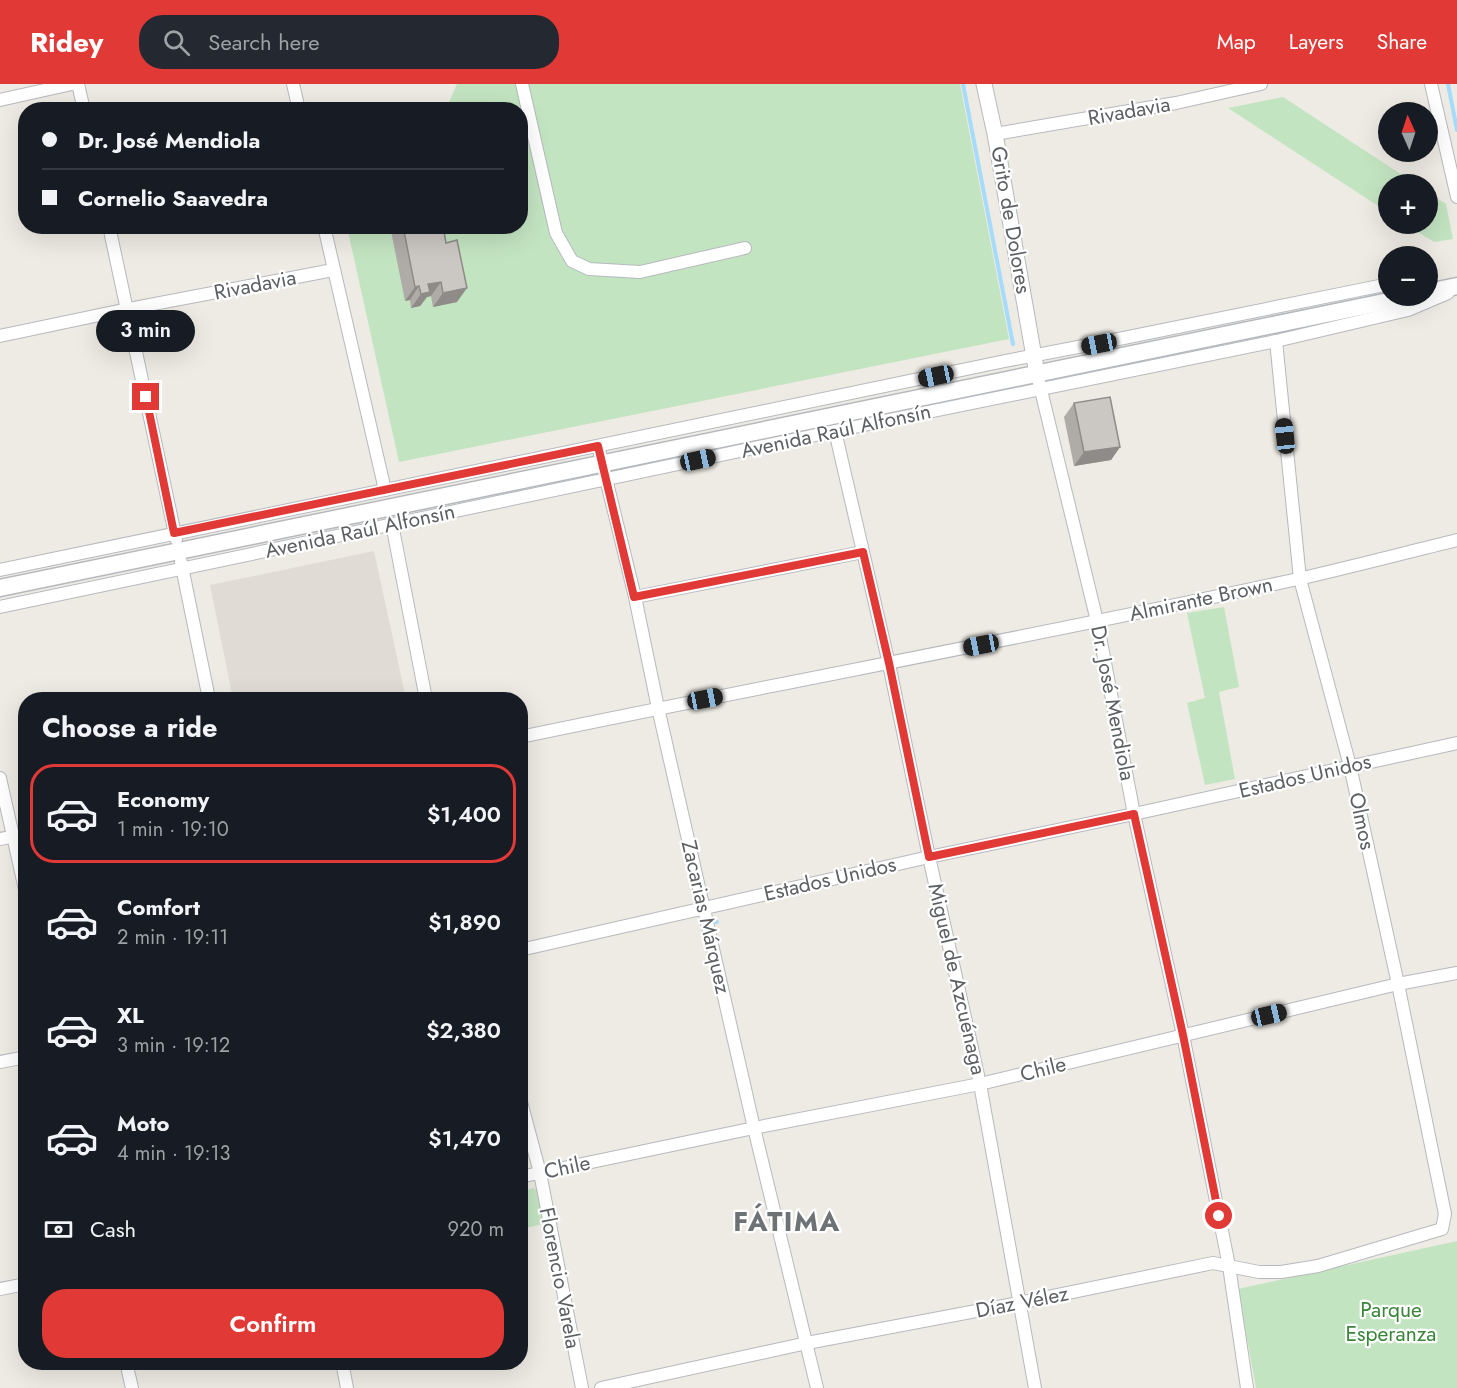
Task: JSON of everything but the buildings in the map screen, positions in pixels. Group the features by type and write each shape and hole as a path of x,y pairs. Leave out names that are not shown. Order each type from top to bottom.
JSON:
{"main road":[{"path":"1438,290 1457,286"},
{"name":"Avenida Raúl Alfonsín","path":"0,588 180,560 1039,382 1378,304"}],"street":[{"path":"0,100 72,84"},
{"path":"78,84 82,102"},
{"path":"293,84 296,102"},
{"path":"522,84 526,102"},
{"name":"Grito de Dolores","path":"984,84 1039,382"},
{"name":"Rivadavia","path":"995,134 1176,103 1262,84"},
{"path":"1431,84 1457,197"},
{"path":"528,110 556,233 572,261 589,269 640,272 745,248"},
{"path":"112,234 208,692"},
{"path":"326,234 384,490"},
{"name":"Rivadavia","path":"0,336 333,270"},
{"path":"1438,283 1457,286"},
{"name":"Avenida Raúl Alfonsín","path":"0,570 1378,286"},
{"name":"Avenida Raúl Alfonsín","path":"0,607 180,560 392,524 604,472 836,431 1039,382 1275,341 1408,310 1457,286"},
{"name":"Olmos","path":"1275,341 1300,579 1350,766 1398,984 1445,1214 1442,1229"},
{"name":"Dr. José Mendiola","path":"1039,382 1097,621 1134,814 1183,1035 1229,1266 1247,1388"},
{"name":"Miguel de Azcuénaga","path":"836,431 980,1084 1035,1388"},
{"name":"Zacarias Márquez","path":"598,446 754,1128 818,1388"},
{"path":"392,524 425,692"},
{"name":"Almirante Brown","path":"528,735 1300,579 1457,540"},
{"path":"634,597 863,552"},
{"name":"Estados Unidos","path":"528,948 929,857 1457,743"},
{"path":"0,778 18,832"},
{"path":"0,839 18,835"},
{"name":"Chile","path":"528,1175 980,1084 1398,984 1457,972"},
{"path":"0,1062 18,1059"},
{"name":"Florencio Varela","path":"528,1128 540,1173 582,1388"},
{"name":"Díaz Vélez","path":"600,1388 807,1343 1213,1263 1260,1272 1281,1272 1318,1266 1442,1229"},
{"path":"0,1289 18,1286"},
{"path":"128,1370 132,1388"},
{"path":"344,1370 347,1388"}],"shaded area":[{"path":"374,551 404,692 232,692 210,585"}],"green space":[{"path":"457,84 960,84 1009,339 399,462 349,234 528,234 528,102 449,102"},
{"path":"1283,97 1378,159 1378,162 1382,162 1401,174 1378,174 1378,206 1228,108"},
{"path":"1438,199 1446,204 1453,239 1434,242 1421,234 1438,234"},
{"path":"1224,607 1239,687 1219,692 1235,779 1205,785 1187,703 1205,698 1187,613"},
{"path":"534,1188 542,1195 548,1223 528,1227 528,1189"},
{"name":"Parque Esperanza","path":"1457,1241 1457,1388 1256,1388 1238,1289"}],"waterway":[{"path":"963,84 1013,344"},
{"path":"1448,84 1457,130"}],"district":[{"name":"FÁTIMA","path":"787,1221"}],"route":[{"path":"146,397 174,533 598,446 634,597 863,552 889,663 929,857 1134,814 1183,1035 1219,1216"}]}
